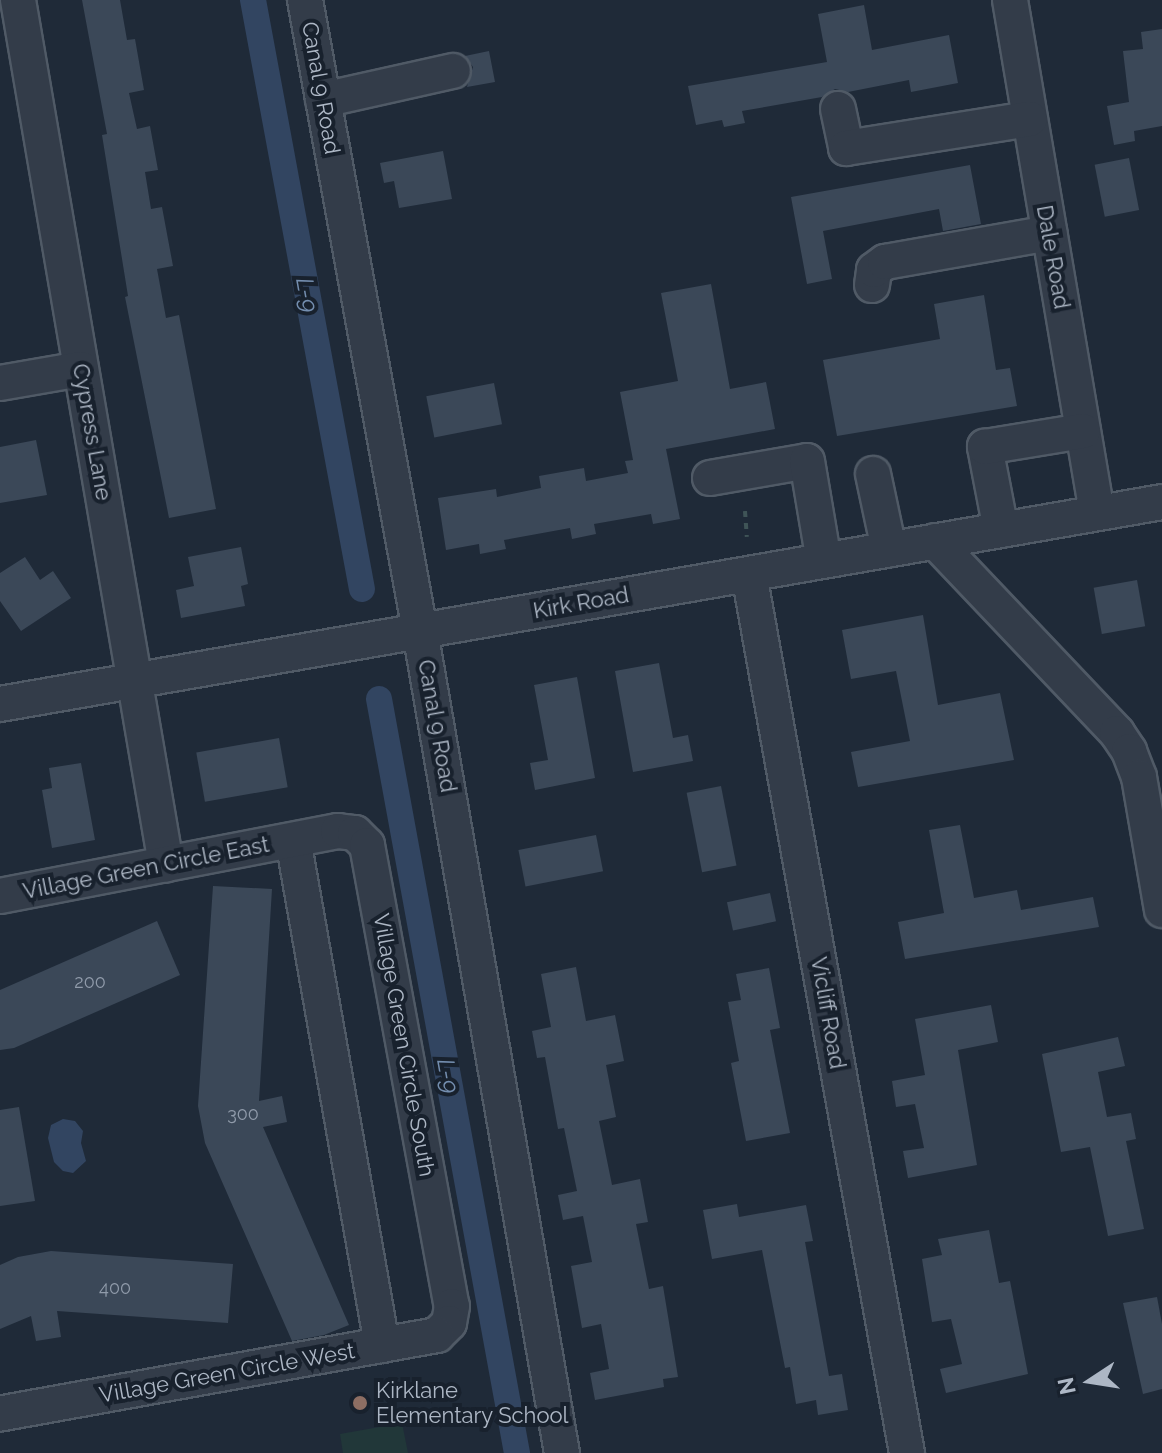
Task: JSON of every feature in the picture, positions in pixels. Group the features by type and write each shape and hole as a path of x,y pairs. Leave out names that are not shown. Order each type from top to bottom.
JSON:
{"street":[{"name":"Cypress Lane","path":"18,0 15,69 81,369 166,864"},
{"name":"Canal 9 Road","path":"305,0 420,631 562,1453"},
{"name":"Dale Road","path":"1010,0 1097,513"},
{"path":"323,100 453,71"},
{"path":"838,109 846,148 1030,119"},
{"path":"872,285 874,270 885,262 1049,233"},
{"path":"0,383 81,369"},
{"path":"1001,530 985,447 1083,431"},
{"path":"710,478 807,461 824,561"},
{"path":"873,474 889,549"},
{"name":"Kirk Road","path":"0,704 1162,502"},
{"path":"935,541 1117,733 1129,751 1139,777 1161,898"},
{"name":"Vicliff Road","path":"749,574 907,1453"},
{"name":"Village Green Circle South","path":"293,840 338,831 355,833 367,845 452,1306 449,1323"},
{"path":"293,840 382,1345"},
{"name":"Village Green Circle East","path":"0,896 293,840"},
{"name":"Village Green Circle West","path":"0,1414 437,1335 449,1323"}],"path":[{"path":"745,511 747,537"}],"green space":[{"path":"402,1423 408,1453 343,1453 340,1434"}],"water":[{"path":"63,1119 75,1121 83,1131 81,1143 86,1161 73,1173 63,1171 54,1162 48,1138 51,1125"}],"building":[{"path":"82,0 120,0 127,40 135,39 144,90 129,93 137,129 150,126 158,170 145,172 151,209 162,207 173,266 157,269 166,318 179,315 216,509 169,518 125,297 128,296 102,135 107,134"},
{"path":"864,5 872,50 949,35 958,83 911,92 909,80 848,92 835,89 822,97 742,111 745,123 724,127 722,120 696,125 688,86 827,62 818,14"},
{"path":"1162,29 1162,126 1134,131 1135,141 1114,145 1107,106 1129,102 1123,51 1143,49 1141,32"},
{"path":"489,51 495,82 467,87 473,67 465,56"},
{"path":"443,151 452,199 399,208 394,181 384,183 380,163"},
{"path":"1129,158 1139,210 1105,217 1095,165"},
{"path":"970,165 981,224 943,231 939,209 823,231 832,279 807,284 791,197"},
{"path":"711,284 730,389 766,382 775,429 666,449 680,519 653,524 651,514 594,524 596,534 572,539 570,528 504,540 506,549 480,554 479,544 446,550 438,498 496,489 497,497 541,488 539,476 584,468 586,481 628,473 625,461 633,460 620,392 678,381 661,293"},
{"path":"984,295 996,370 1010,368 1017,406 837,436 823,360 940,339 934,304"},
{"path":"494,383 502,424 434,437 426,396"},
{"path":"36,440 47,495 0,503 0,447"},
{"path":"241,547 248,584 241,586 245,606 181,618 176,590 194,586 188,557"},
{"path":"25,557 40,580 53,571 71,598 21,631 0,601 0,573"},
{"path":"1137,580 1145,626 1102,634 1094,588"},
{"path":"923,615 938,705 1000,693 1014,760 858,787 851,752 910,741 896,671 851,679 842,630"},
{"path":"659,663 673,738 688,735 693,761 633,772 615,671"},
{"path":"577,677 595,778 535,790 530,763 548,760 534,685"},
{"path":"279,738 288,787 205,802 196,753"},
{"path":"81,763 95,840 52,848 42,790 52,788 49,768"},
{"path":"721,786 736,866 702,872 687,793"},
{"path":"960,825 974,898 1017,890 1021,910 1093,897 1099,927 905,959 898,922 944,913 929,830"},
{"path":"596,835 603,871 526,886 518,850"},
{"path":"213,886 272,889 259,1101 282,1096 287,1122 263,1127 349,1325 324,1335 292,1341 205,1143 198,1106"},
{"path":"770,893 776,921 733,931 727,902"},
{"path":"157,921 180,975 14,1048 0,1050 0,990"},
{"path":"576,967 586,1021 615,1015 624,1061 606,1065 616,1117 599,1121 612,1185 640,1179 648,1222 636,1224 649,1289 663,1286 678,1377 663,1379 664,1387 595,1400 590,1373 609,1369 601,1324 582,1328 571,1266 592,1262 583,1216 563,1220 558,1195 577,1191 564,1128 558,1129 545,1057 537,1058 532,1031 551,1027 541,974"},
{"path":"769,968 780,1028 770,1030 790,1133 746,1141 731,1063 739,1061 728,1002 741,1000 736,974"},
{"path":"991,1005 998,1042 958,1050 977,1165 908,1178 903,1151 924,1148 915,1104 896,1107 892,1081 925,1075 915,1019"},
{"path":"1118,1037 1125,1066 1098,1072 1107,1117 1131,1113 1136,1139 1126,1141 1144,1229 1108,1236 1090,1147 1061,1152 1042,1054"},
{"path":"19,1107 35,1201 0,1206 0,1110"},
{"path":"737,1204 739,1217 806,1205 813,1241 805,1242 829,1376 842,1374 848,1410 818,1415 816,1400 796,1404 790,1367 785,1368 762,1250 712,1259 703,1210"},
{"path":"989,1230 999,1283 1010,1281 1028,1374 946,1393 940,1369 962,1364 951,1319 932,1322 922,1259 942,1255 938,1239"},
{"path":"51,1251 233,1264 228,1323 57,1311 61,1337 36,1341 31,1316 0,1329 0,1265 18,1257"},
{"path":"1157,1297 1162,1324 1162,1389 1143,1394 1123,1303"}],"waterway":[{"name":"L-9","path":"253,0 362,589"},
{"name":"L-9","path":"379,699 517,1453"}],"place":[{"name":"Kirklane Elementary School","path":"360,1403"}]}
